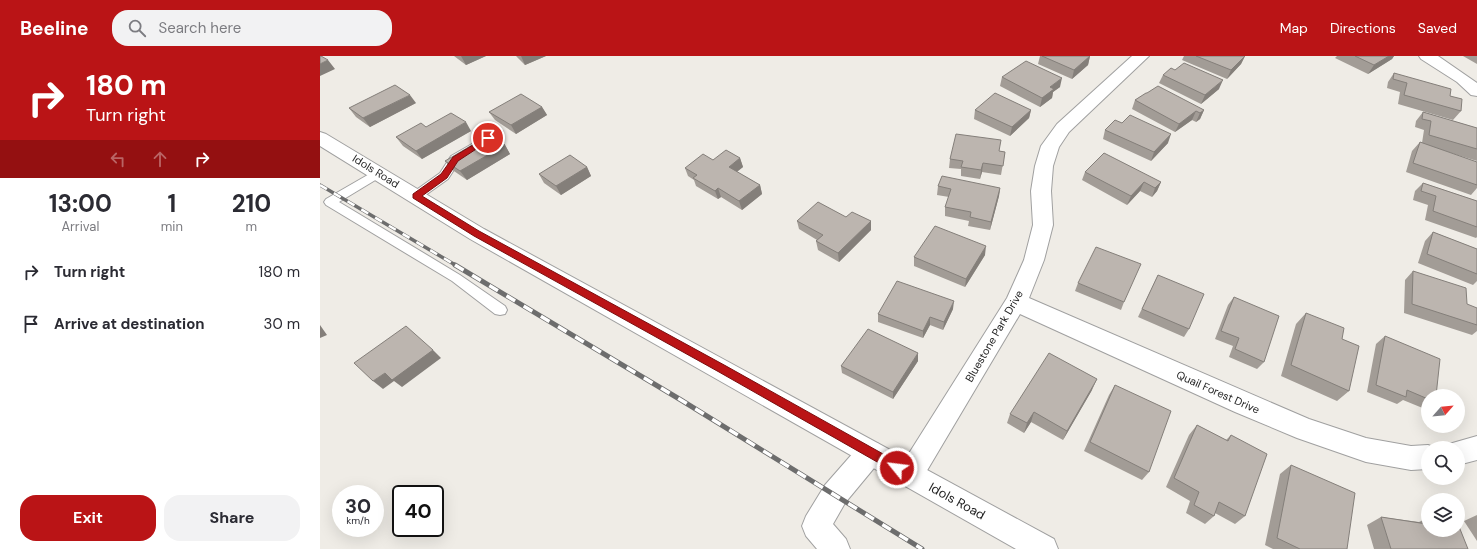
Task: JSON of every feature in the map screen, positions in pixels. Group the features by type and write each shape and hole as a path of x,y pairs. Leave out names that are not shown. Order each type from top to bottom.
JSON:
{"street":[{"name":"Bluestone Park Drive","path":"910,475 1016,302 1034,260 1043,225 1041,191 1044,166 1050,146 1063,128 1141,56"},
{"path":"1427,56 1463,79 1477,91"},
{"name":"Idols Road","path":"320,138 476,234 722,369 1044,549"},
{"name":"Quail Forest Drive","path":"1016,302 1244,404 1306,430 1366,450 1411,458 1421,457"},
{"path":"1465,452 1477,448"},
{"path":"836,549 816,526 835,494 870,453"}],"lane":[{"path":"416,196 444,176 455,159 498,132"},
{"path":"325,203 378,173"},
{"path":"325,203 456,278 500,310"}],"building":[{"path":"321,56 328,60 320,64"},
{"path":"1042,56 1090,56 1074,70"},
{"path":"1196,56 1245,56 1231,70"},
{"path":"1355,56 1389,56 1374,65"},
{"path":"1026,61 1062,78 1050,87 1054,89 1042,98 1002,77"},
{"path":"1184,63 1223,80 1205,95 1163,75 1171,68 1175,70"},
{"path":"1394,73 1451,89 1450,96 1462,99 1461,111 1404,95 1407,83 1393,79"},
{"path":"395,85 410,95 363,118 349,108"},
{"path":"1158,86 1204,110 1200,113 1196,111 1179,124 1135,100"},
{"path":"995,93 1031,110 1012,127 975,110"},
{"path":"521,94 542,107 511,125 489,112"},
{"path":"1423,112 1477,128 1477,149 1429,135 1431,121 1422,119"},
{"path":"451,113 466,122 416,151 396,137 421,123 426,127"},
{"path":"1130,115 1171,134 1154,152 1105,130 1115,120 1122,123"},
{"path":"956,134 1001,140 999,151 1005,152 1003,166 983,163 981,170 961,167 963,161 950,159"},
{"path":"489,135 505,145 460,171 445,161"},
{"path":"1420,142 1477,162 1477,185 1413,163"},
{"path":"726,150 740,158 729,167 760,185 739,201 718,188 715,191 693,178 697,175 685,168 703,154 713,160"},
{"path":"1104,153 1161,182 1155,188 1144,182 1131,196 1085,172"},
{"path":"570,155 587,167 556,186 539,174"},
{"path":"942,176 1000,188 991,222 970,217 971,212 945,207 951,189 938,186"},
{"path":"1423,183 1477,201 1477,227 1433,211 1436,196 1421,191"},
{"path":"818,202 846,217 852,212 871,221 838,253 816,241 823,235 797,221"},
{"path":"935,226 986,246 966,279 914,257"},
{"path":"1433,232 1477,249 1477,274 1427,254"},
{"path":"1096,247 1141,264 1124,302 1078,283"},
{"path":"1413,271 1466,288 1467,304 1477,308 1477,325 1412,304"},
{"path":"1158,275 1204,294 1189,329 1142,309"},
{"path":"897,281 954,301 944,322 930,317 923,331 878,314"},
{"path":"1234,297 1279,316 1264,362 1235,349 1239,338 1221,331"},
{"path":"1306,313 1344,328 1342,339 1359,346 1349,391 1291,365"},
{"path":"406,326 433,350 392,380 385,373 373,381 354,363"},
{"path":"868,329 918,353 893,392 841,366"},
{"path":"1385,336 1440,359 1437,389 1421,389 1421,396 1407,390 1406,397 1376,385"},
{"path":"1049,353 1097,379 1067,431 1034,412 1027,423 1010,414"},
{"path":"1115,385 1171,411 1149,472 1090,442"},
{"path":"1197,425 1228,441 1231,435 1267,454 1245,516 1219,502 1214,516 1194,505 1199,492 1174,478"},
{"path":"1291,465 1355,493 1347,549 1300,549 1277,538"},
{"path":"1381,517 1421,523 1421,537 1463,537 1468,549 1391,549"}],"railway":[{"path":"320,185 457,266"},
{"path":"455,265 681,400 922,549"}],"route":[{"path":"488,138 455,159 453,165 444,176 416,196 476,234 722,369 897,468"}]}
